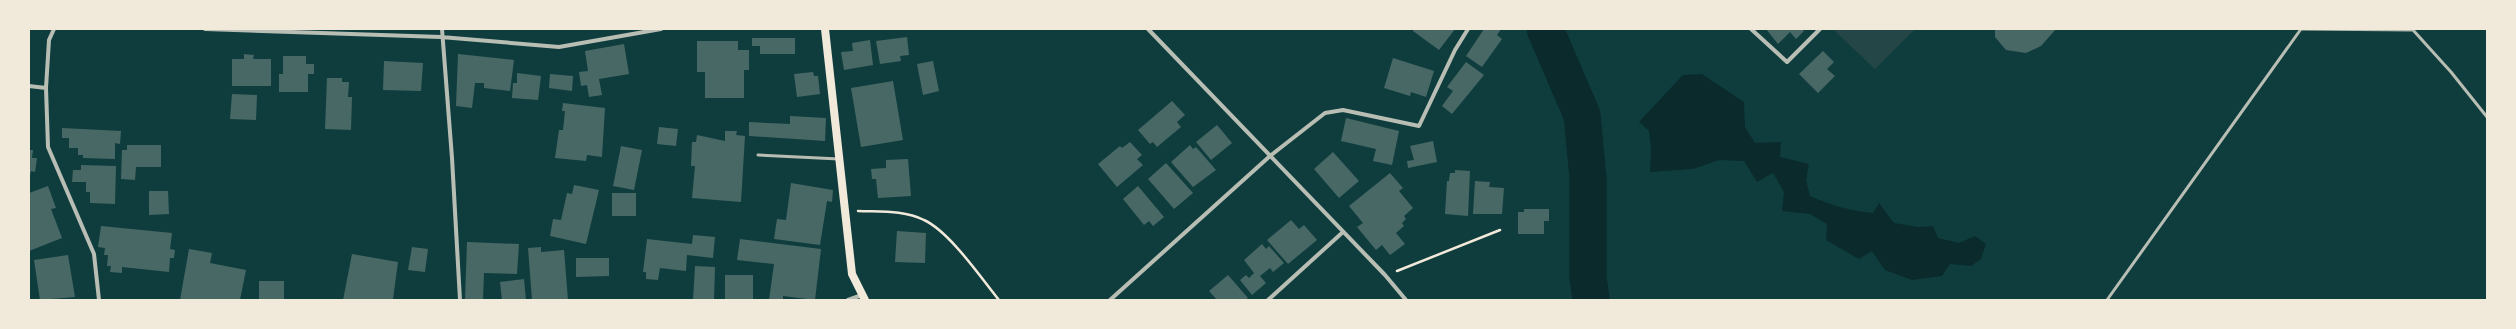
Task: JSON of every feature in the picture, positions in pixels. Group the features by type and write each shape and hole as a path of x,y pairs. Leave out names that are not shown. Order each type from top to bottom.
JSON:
{"main road":[{"path":"824,29 846,210 852,274 864,298"}],"street":[{"path":"54,29 49,40 46,88 48,147 94,254 99,300"},
{"path":"205,29 441,37 559,47 661,29"},
{"path":"442,29 441,37 452,158 460,300"},
{"path":"1148,29 1385,275 1406,300"},
{"path":"1110,300 1270,156 1325,113 1342,110 1419,126 1454,50 1468,29"},
{"path":"1751,29 1787,62 1820,29"},
{"path":"29,86 46,88"},
{"path":"1268,300 1343,232"},
{"path":"848,300 864,298"}],"lane":[{"path":"2107,300 2301,29 2413,30 2460,83 2487,117"},
{"path":"758,155 840,159"}],"path":[{"path":"846,210 900,213 925,220 949,239 999,300"},
{"path":"1385,275 1500,230"}],"shaded area":[{"path":"1838,29 1915,29 1875,69 1835,31"},
{"path":"1702,74 1744,102 1745,127 1755,143 1781,142 1780,157 1809,164 1806,180 1810,196 1841,207 1873,213 1879,203 1894,223 1918,227 1933,226 1938,238 1959,243 1975,236 1986,244 1981,259 1971,266 1950,264 1942,276 1912,280 1885,270 1872,251 1859,259 1826,240 1827,224 1810,214 1782,211 1784,192 1773,173 1757,182 1744,161 1719,160 1693,169 1650,172 1651,149 1649,131 1639,122 1683,75"}],"building":[{"path":"1414,29 1455,29 1439,50 1413,31"},
{"path":"1484,29 1501,29 1497,35 1502,39 1482,67 1466,56"},
{"path":"1766,29 1801,29 1804,31 1796,39 1790,32 1778,44"},
{"path":"1995,29 2056,29 2041,46 2026,53 2006,50 1995,37"},
{"path":"907,37 909,55 900,56 901,61 880,64 876,41"},
{"path":"752,38 795,38 795,54 760,54 760,46 752,46"},
{"path":"870,40 873,65 844,70 841,52 853,51 852,43"},
{"path":"697,41 738,41 738,50 749,50 749,70 744,70 744,98 705,98 705,72 697,72"},
{"path":"624,44 629,74 599,79 602,95 589,97 587,85 581,86 579,72 588,71 585,51"},
{"path":"1823,51 1834,62 1827,69 1835,76 1818,93 1799,74"},
{"path":"244,54 254,55 253,59 271,59 271,86 232,86 232,59 244,59"},
{"path":"458,54 514,60 510,91 484,88 484,83 475,83 472,108 456,106"},
{"path":"283,56 306,56 306,64 314,64 314,74 308,74 308,92 279,92 279,74 283,74"},
{"path":"1393,58 1434,71 1426,97 1411,92 1410,96 1384,88"},
{"path":"384,61 423,63 421,91 383,90"},
{"path":"933,61 939,91 923,95 917,64"},
{"path":"1466,62 1484,75 1452,114 1442,106 1453,91 1447,87"},
{"path":"813,72 814,76 818,76 820,94 797,97 794,74"},
{"path":"517,73 541,76 538,100 512,98 513,83 517,83"},
{"path":"550,74 573,76 572,91 549,88"},
{"path":"327,78 342,78 342,82 349,82 348,97 352,97 351,130 325,129"},
{"path":"893,81 903,140 861,147 851,88"},
{"path":"232,94 257,95 256,120 230,119"},
{"path":"1172,101 1185,115 1177,122 1181,127 1157,147 1153,142 1150,144 1138,130"},
{"path":"563,103 605,108 602,157 587,155 586,161 555,158 559,130 563,130 565,111 562,111"},
{"path":"790,116 826,118 825,141 749,136 749,122 790,124"},
{"path":"1346,118 1399,131 1392,165 1373,161 1376,149 1341,141"},
{"path":"1217,125 1232,143 1211,160 1196,142"},
{"path":"659,127 678,129 676,146 657,144"},
{"path":"62,128 121,131 120,144 115,143 115,159 83,158 83,155 78,155 78,148 69,148 69,138 62,138"},
{"path":"725,131 737,131 736,135 745,136 741,202 692,198 695,166 691,166 692,142 696,142 697,135 725,141"},
{"path":"1433,141 1437,162 1408,168 1407,161 1414,160 1410,146"},
{"path":"1130,142 1142,155 1137,159 1143,165 1117,187 1098,164 1120,146 1122,148"},
{"path":"127,145 161,145 161,167 136,167 135,180 121,179 122,150 127,150"},
{"path":"1190,145 1193,149 1196,147 1216,170 1193,187 1171,162"},
{"path":"621,146 642,150 634,190 613,186"},
{"path":"29,150 33,150 32,158 37,158 35,172 31,171 30,175"},
{"path":"1333,152 1359,181 1339,198 1314,169"},
{"path":"908,159 911,196 878,198 876,179 872,179 871,169 886,168 886,160"},
{"path":"1166,163 1193,193 1174,209 1148,179"},
{"path":"81,165 116,166 115,204 90,203 90,192 86,192 86,182 72,182 73,170 81,170"},
{"path":"1455,170 1470,171 1468,216 1445,214 1447,181 1449,181 1450,173 1455,173"},
{"path":"1390,173 1403,188 1399,191 1413,208 1404,216 1406,219 1402,223 1404,226 1396,233 1405,244 1390,255 1382,245 1376,250 1357,227 1363,223 1349,206"},
{"path":"1475,181 1490,182 1489,187 1504,188 1502,214 1473,214"},
{"path":"791,183 833,190 832,202 827,201 820,245 774,239 777,219 786,220"},
{"path":"574,185 599,190 586,244 550,236 553,219 561,220 567,193 572,194"},
{"path":"48,186 56,208 51,209 62,238 29,251 29,193"},
{"path":"1138,186 1164,217 1153,226 1149,221 1144,225 1123,199"},
{"path":"149,191 168,191 169,214 149,215"},
{"path":"612,193 636,193 636,216 612,216"},
{"path":"1524,209 1549,209 1549,221 1544,221 1544,234 1518,234 1518,212 1524,212"},
{"path":"1291,220 1299,229 1304,225 1317,240 1288,264 1267,240"},
{"path":"101,226 172,233 170,249 175,250 174,258 170,258 169,272 122,267 122,273 110,272 111,266 107,266 108,255 104,255 105,248 98,247"},
{"path":"897,231 926,233 925,263 895,262"},
{"path":"693,235 715,237 713,258 687,255 686,271 660,268 658,280 646,279 646,272 643,272 647,239 692,244"},
{"path":"740,239 821,249 815,300 783,296 783,300 769,300 774,264 737,260"},
{"path":"467,242 519,244 517,274 484,273 483,300 465,300"},
{"path":"1262,244 1266,249 1269,246 1284,263 1273,272 1270,268 1260,276 1266,283 1252,295 1240,280 1246,275 1249,278 1254,273 1244,260"},
{"path":"412,247 428,249 425,272 408,270"},
{"path":"541,247 541,252 564,250 568,300 532,300 528,248"},
{"path":"189,249 212,253 210,263 246,270 240,300 180,300"},
{"path":"352,254 398,262 393,299 343,300"},
{"path":"68,255 75,297 40,300 34,260"},
{"path":"576,258 609,258 609,276 576,277"},
{"path":"695,266 715,267 714,300 693,300"},
{"path":"725,275 753,275 753,300 725,300"},
{"path":"1228,275 1248,298 1245,300 1217,300 1209,291"},
{"path":"524,279 526,300 502,300 500,282"},
{"path":"259,281 284,281 284,300 259,300"}],"waterway":[{"path":"1545,29 1582,115 1588,178 1588,277 1591,300"}]}
